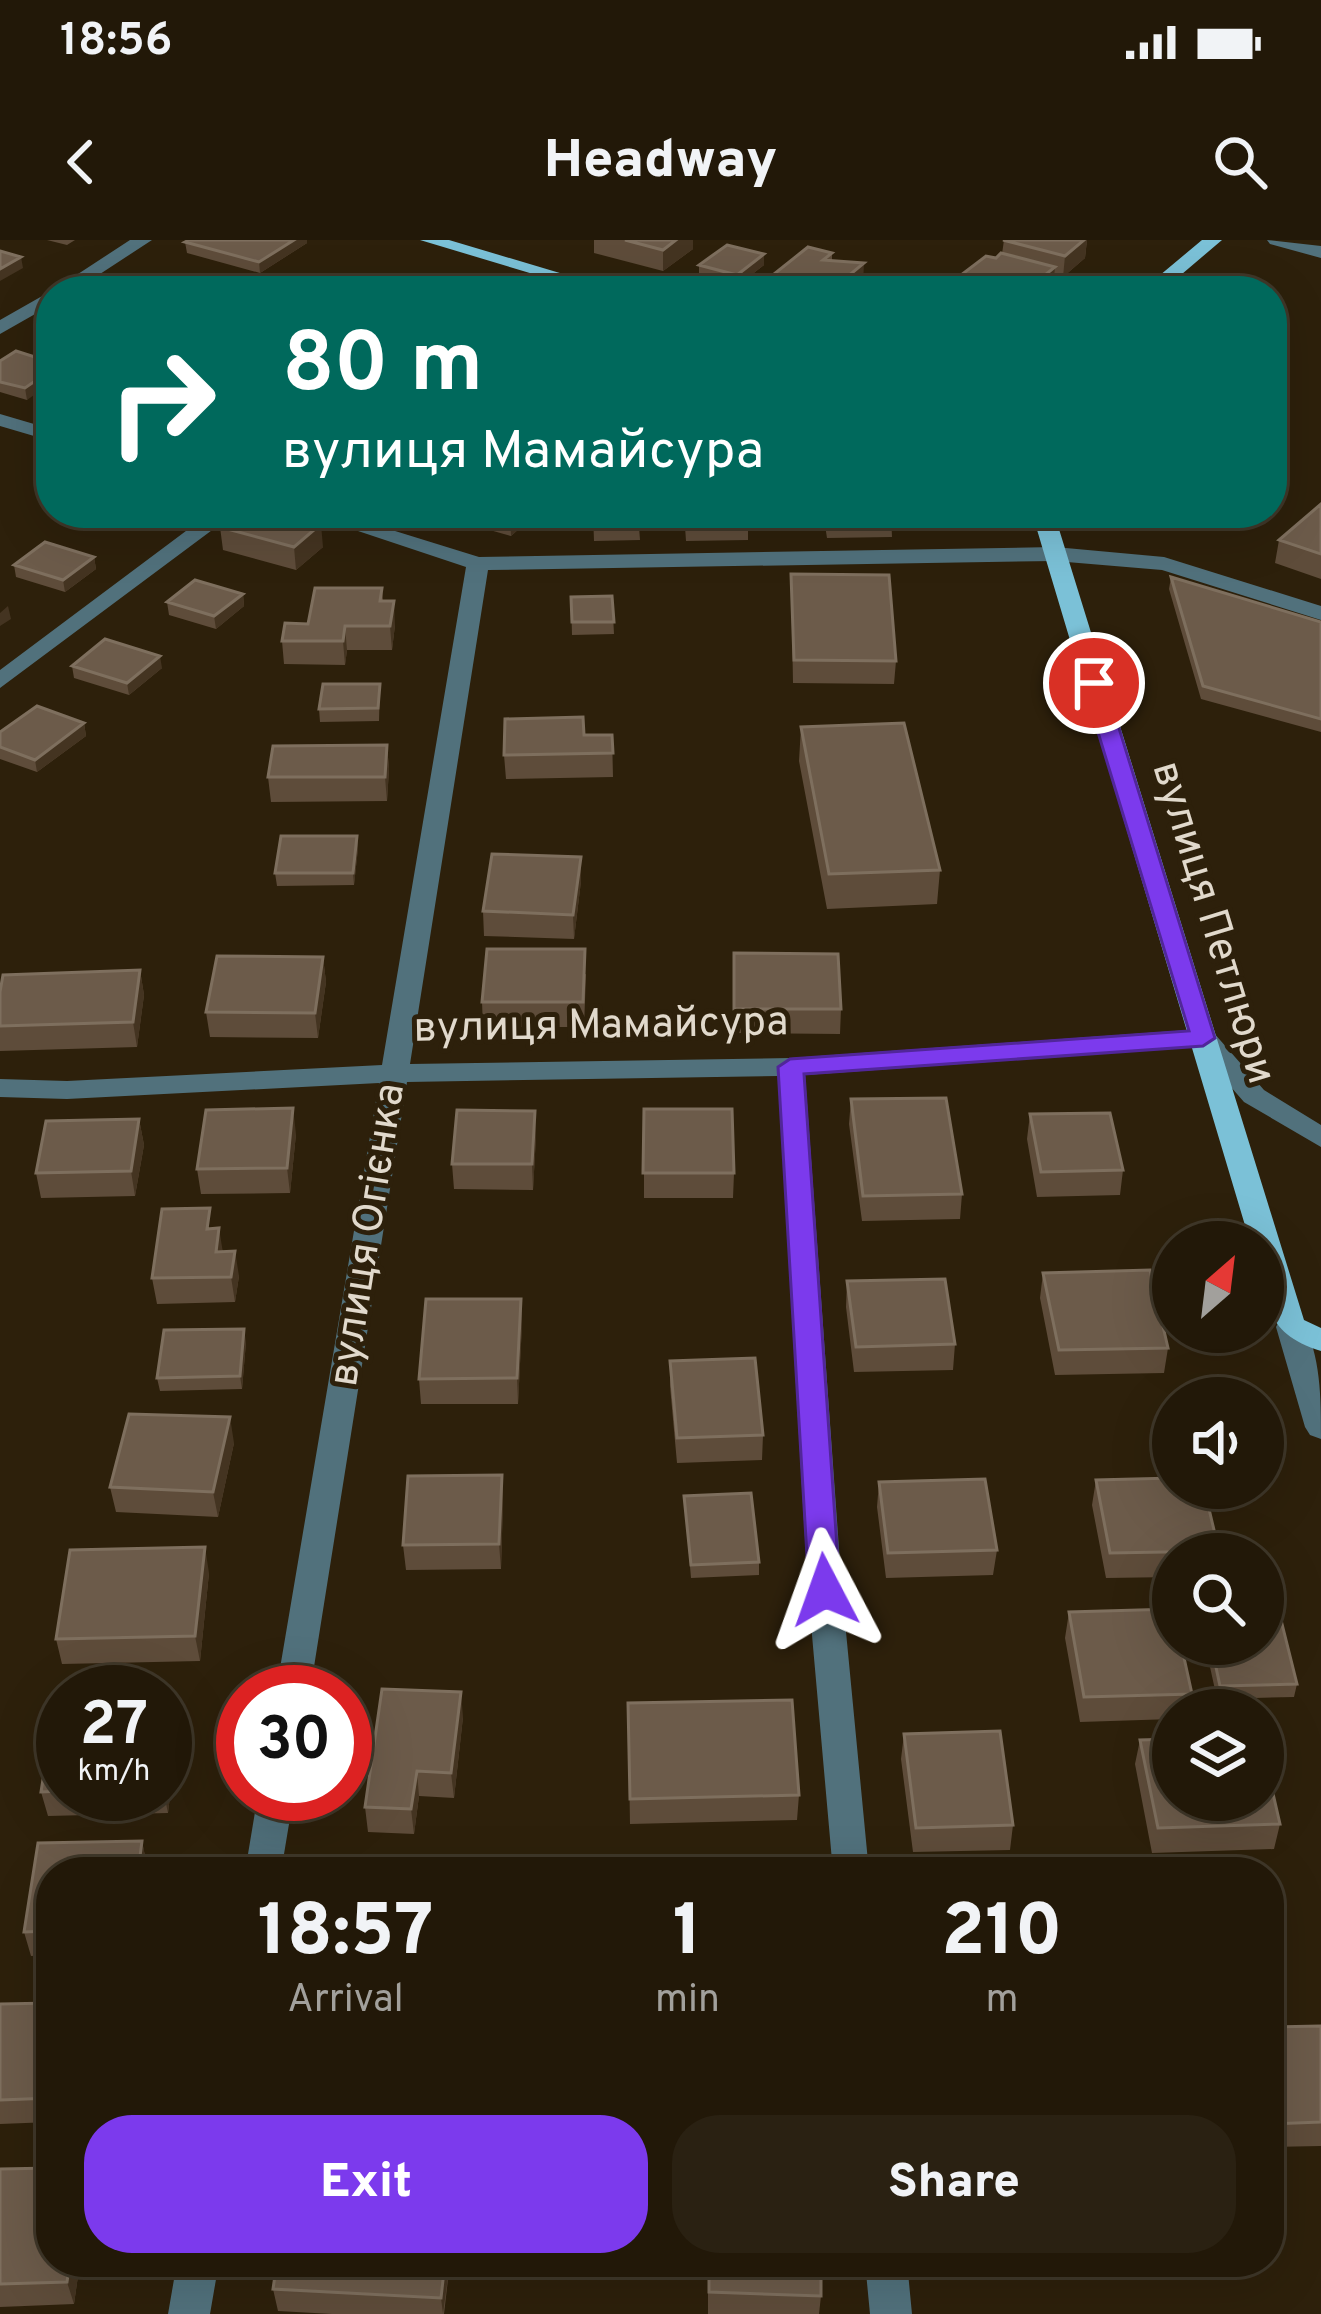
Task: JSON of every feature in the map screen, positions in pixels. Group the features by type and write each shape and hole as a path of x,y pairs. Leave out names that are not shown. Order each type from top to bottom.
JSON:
{"main road":[{"path":"429,240 557,276"},
{"path":"1169,276 1214,240"},
{"name":"вулиця Петлюри","path":"1047,528 1203,1038 1306,1334"}],"street":[{"path":"85,276 143,240"},
{"path":"1276,240 1321,251"},
{"path":"0,328 36,306"},
{"path":"0,420 36,431"},
{"path":"0,682 204,528"},
{"path":"363,528 478,564 1055,554 1164,564 1321,614"},
{"name":"вулиця Огієнка","path":"297,1665 478,564"},
{"path":"1203,1038 1254,1096 1321,1138"},
{"name":"вулиця Мамайсура","path":"0,1088 67,1090 396,1072 790,1067 1203,1038"},
{"path":"790,1067 825,1590 849,1857"},
{"path":"1306,1334 1321,1427"},
{"path":"265,1857 271,1821"},
{"path":"189,2314 195,2277"},
{"path":"887,2277 891,2314"}],"building":[{"path":"294,240 259,262 185,242"},
{"path":"625,240 676,240 663,250"},
{"path":"1003,240 1084,240 1065,256"},
{"path":"727,245 764,254 737,275 699,265"},
{"path":"808,247 832,253 823,260 864,263 848,276 772,276"},
{"path":"0,251 21,257 0,269"},
{"path":"1001,253 1055,267 1044,276 961,275 986,256 996,258"},
{"path":"16,351 36,357 36,380 25,388 0,382 0,361"},
{"path":"1321,504 1321,554 1279,540"},
{"path":"224,528 316,528 294,547"},
{"path":"45,542 94,557 63,580 14,565"},
{"path":"791,574 889,575 896,661 794,660"},
{"path":"1171,577 1321,622 1321,719 1203,686"},
{"path":"195,580 243,594 214,616 167,602"},
{"path":"315,588 382,588 380,601 394,601 390,626 345,626 343,641 282,641 285,623 308,624"},
{"path":"612,596 614,622 572,622 571,597"},
{"path":"105,639 160,656 127,683 72,666"},
{"path":"323,684 380,684 378,708 319,709"},
{"path":"37,706 84,723 35,760 0,747 0,732"},
{"path":"583,717 584,735 612,735 613,753 504,755 505,719"},
{"path":"904,723 940,870 829,874 801,727"},
{"path":"387,745 385,777 268,777 273,746"},
{"path":"281,836 357,836 353,873 275,873"},
{"path":"492,854 581,857 573,915 483,911"},
{"path":"487,949 585,949 583,1002 482,1002"},
{"path":"734,953 838,954 841,1009 734,1009"},
{"path":"217,956 323,957 315,1013 206,1012"},
{"path":"140,970 133,1022 0,1026 3,975"},
{"path":"946,1098 962,1194 863,1196 851,1099"},
{"path":"293,1108 287,1168 197,1169 206,1110"},
{"path":"644,1109 732,1109 734,1173 643,1173"},
{"path":"457,1110 535,1111 532,1164 452,1164"},
{"path":"1110,1113 1123,1170 1041,1172 1030,1114"},
{"path":"139,1119 131,1171 36,1173 46,1121"},
{"path":"210,1208 207,1229 219,1228 216,1252 235,1251 231,1277 152,1278 162,1209"},
{"path":"1150,1270 1152,1348 1059,1350 1043,1273"},
{"path":"945,1279 955,1344 856,1347 847,1281"},
{"path":"426,1299 521,1299 517,1378 419,1379"},
{"path":"244,1329 240,1376 157,1378 164,1330"},
{"path":"755,1358 763,1435 677,1438 670,1361"},
{"path":"129,1414 230,1417 213,1492 110,1487"},
{"path":"502,1475 499,1544 403,1545 408,1476"},
{"path":"985,1479 997,1550 888,1553 879,1482"},
{"path":"1152,1479 1152,1509 1209,1509 1215,1533 1152,1533 1152,1552 1110,1553 1096,1480"},
{"path":"751,1493 759,1562 691,1565 684,1496"},
{"path":"205,1547 195,1636 56,1639 70,1550"},
{"path":"1152,1610 1152,1665 1186,1665 1191,1689 1084,1697 1069,1612"},
{"path":"1284,1632 1297,1684 1220,1686 1216,1665 1284,1665"},
{"path":"382,1689 461,1692 451,1773 417,1771 411,1809 372,1807 372,1758"},
{"path":"792,1700 799,1795 630,1799 628,1703"},
{"path":"1000,1731 1013,1825 916,1828 904,1734"},
{"path":"1140,1740 1152,1740 1152,1799"},
{"path":"1157,1821 1280,1824 1158,1828"},
{"path":"142,1841 140,1857 36,1857 36,1932 24,1932 38,1843"},
{"path":"36,2003 36,2099 0,2100 0,2004"},
{"path":"1321,2026 1321,2122 1284,2123 1284,2027"},
{"path":"36,2168 36,2277 68,2277 67,2282 0,2284 0,2169"},
{"path":"275,2277 443,2277 441,2298 273,2289"},
{"path":"709,2277 821,2277 821,2296 709,2292"}],"route":[{"path":"825,1590 790,1067 1203,1038 1094,683"}]}
